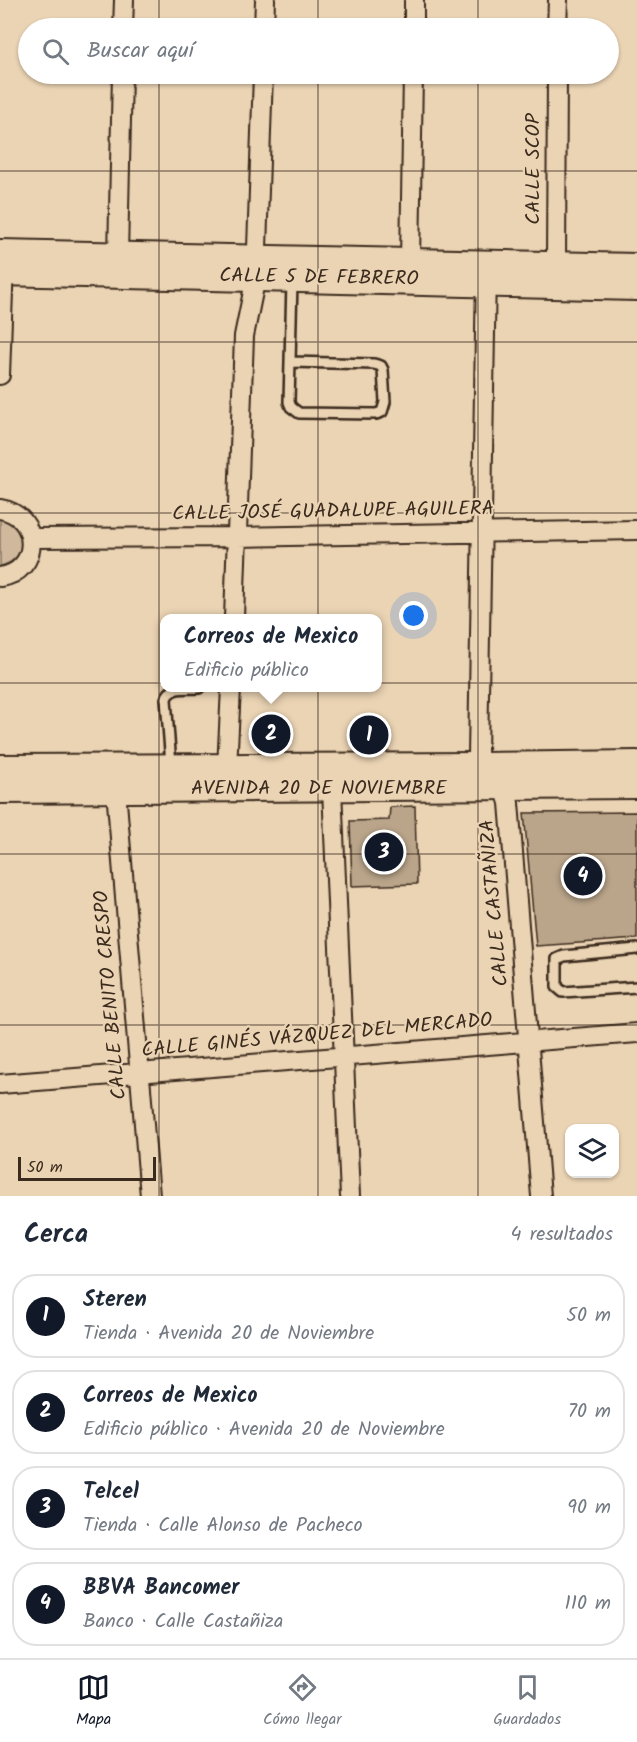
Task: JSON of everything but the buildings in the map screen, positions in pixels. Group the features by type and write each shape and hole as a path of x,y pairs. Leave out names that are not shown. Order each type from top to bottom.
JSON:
{"main road":[{"name":"CALLE 5 DE FEBRERO","path":"2,262 118,255 256,267 292,278 486,273 556,265 637,267"},
{"name":"CALLE 5 DE FEBRERO","path":"2,262 256,267 410,261 486,273 637,287"},
{"name":"AVENIDA 20 DE NOVIEMBRE","path":"0,768 637,764"},
{"name":"AVENIDA 20 DE NOVIEMBRE","path":"0,790 503,788 637,785"}],"street":[{"path":"123,18 124,0"},
{"path":"264,18 265,0"},
{"path":"414,0 414,18"},
{"path":"557,18 558,0"},
{"path":"118,255 122,84"},
{"path":"234,614 244,336 256,267 263,84"},
{"path":"410,261 413,84"},
{"name":"CALLE SCOP","path":"556,265 557,84"},
{"path":"0,375 2,262"},
{"path":"486,273 477,756 481,766 503,788"},
{"path":"0,509 18,516 24,522 31,538 28,558 22,566 14,573 0,577"},
{"name":"CALLE JOSÉ GUADALUPE AGUILERA","path":"31,538 637,530"},
{"path":"227,768 231,692"},
{"name":"CALLE CASTAÑIZA","path":"503,788 509,803 541,1196"},
{"path":"332,789 350,1196"},
{"name":"CALLE BENITO CRESPO","path":"116,790 150,1196"},
{"name":"CALLE GINÉS VÁZQUEZ DEL MERCADO","path":"0,1084 637,1033"}],"lane":[{"path":"290,362 381,366 385,402 382,412 376,414 299,413 294,411 290,402 290,362 292,278"},
{"path":"169,692 166,699 171,768"},
{"path":"637,949 564,956 557,959 556,963 557,987 563,992 637,987"}],"shaded area":[{"path":"0,518 16,528 21,543 16,557 0,566"}],"place":[{"name":"Correos de Mexico","path":"271,734"},
{"name":"Steren","path":"369,735"},
{"name":"Telcel","path":"384,852"},
{"name":"BBVA Bancomer","path":"583,876"}]}
